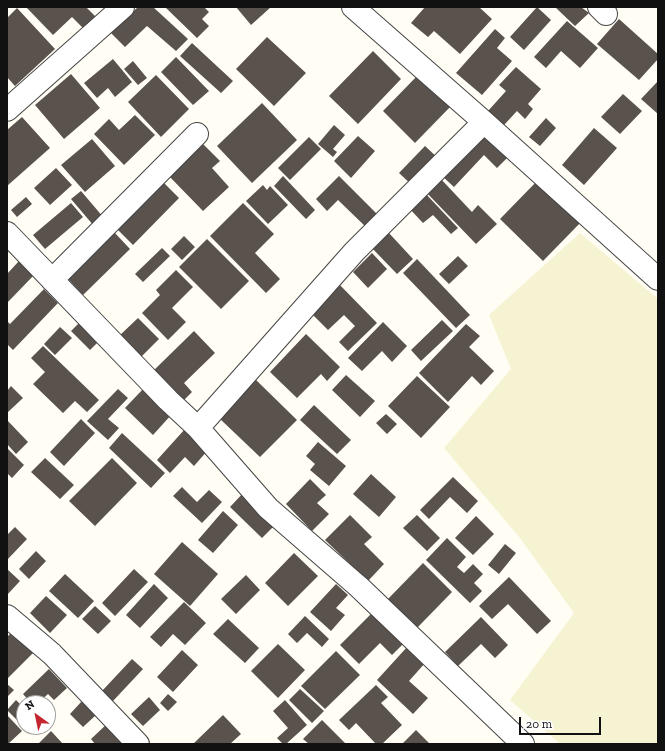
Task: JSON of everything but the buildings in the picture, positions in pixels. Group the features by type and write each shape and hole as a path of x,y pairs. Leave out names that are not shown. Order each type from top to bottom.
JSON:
{"street":[{"path":"7,110 123,7"},
{"path":"353,7 484,122 658,279"},
{"path":"198,428 354,252 484,122"},
{"path":"52,280 197,134"},
{"path":"7,233 168,400 198,428 268,508 359,587 523,744"},
{"path":"7,616 52,654 138,744"}],"shaded area":[{"path":"580,233 658,299 658,744 560,744 510,700 574,613 520,538 444,448 511,369 489,315"}]}
